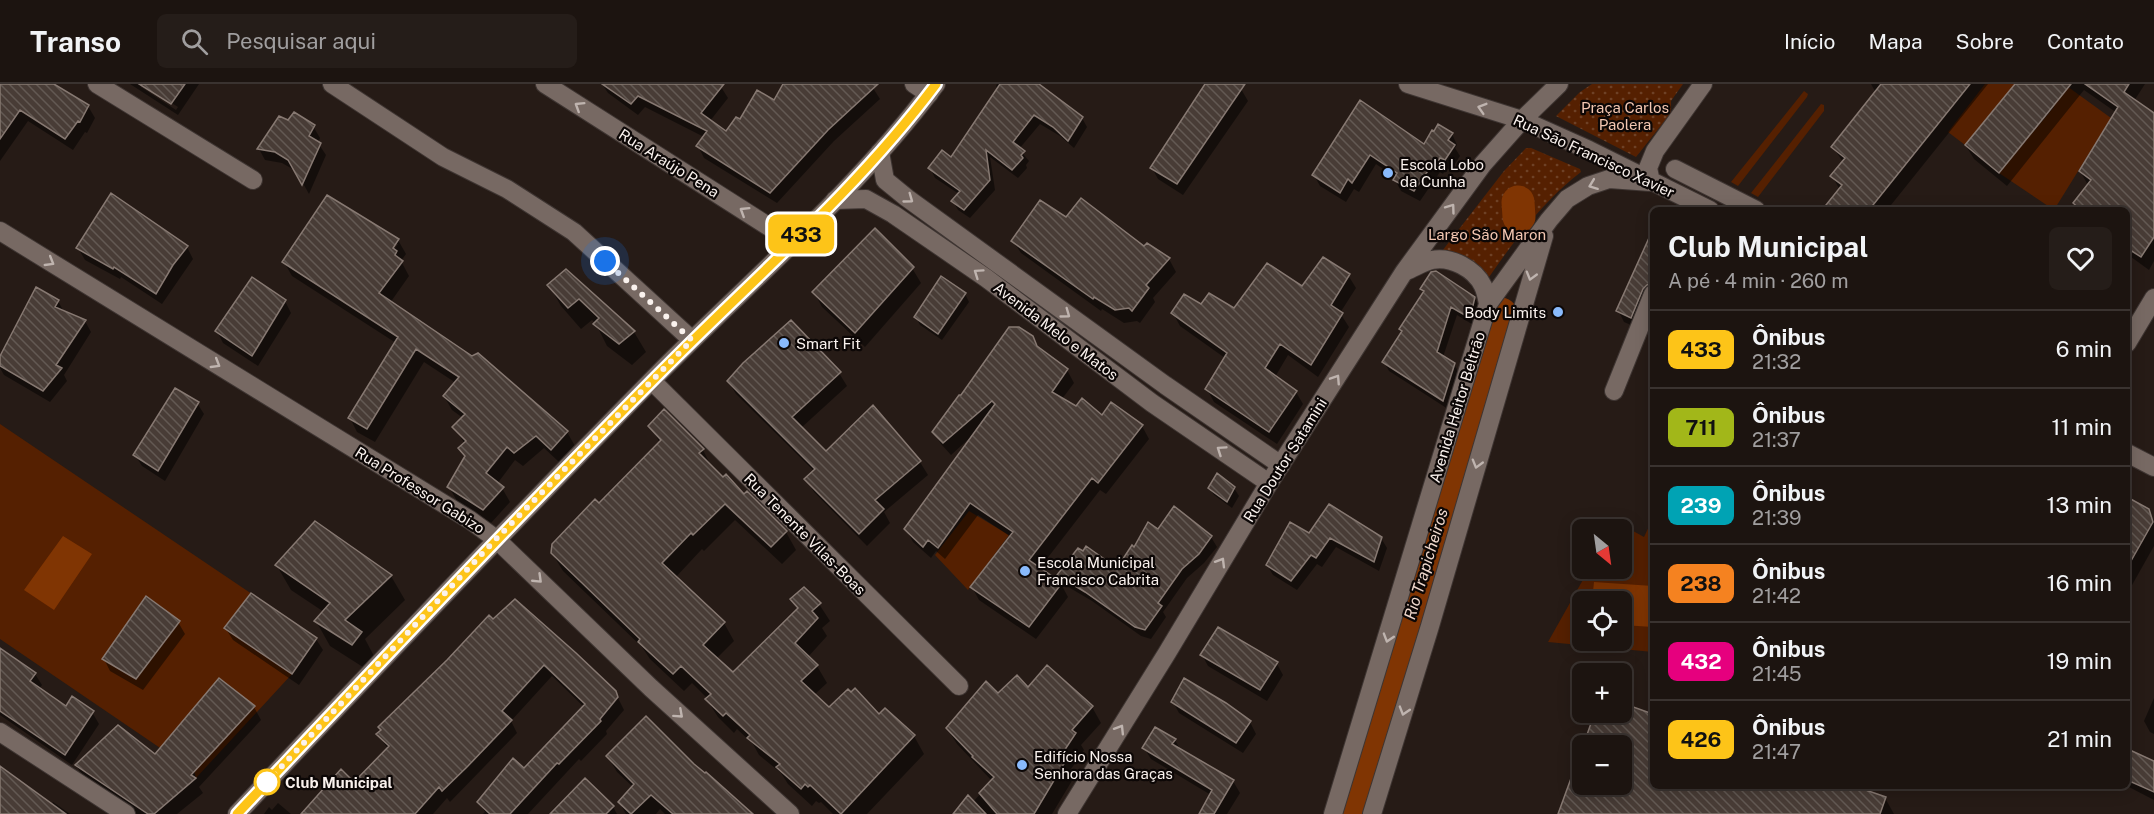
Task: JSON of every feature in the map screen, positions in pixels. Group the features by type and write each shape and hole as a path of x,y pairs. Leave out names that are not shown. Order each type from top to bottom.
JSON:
{"street":[{"path":"97,84 253,180"},
{"path":"332,84 443,157 507,189 574,232 692,340"},
{"name":"Rua Araújo Pena","path":"545,84 793,242"},
{"name":"Rua São Francisco Xavier","path":"1408,84 1522,120 1589,150 1691,206"},
{"path":"1522,120 1559,84"},
{"path":"1650,182 1648,168 1655,151 1703,84"},
{"path":"237,814 496,539 692,340 835,200 880,152 926,87"},
{"name":"Rua Doutor Satamini","path":"1067,814 1269,483 1404,272 1483,164 1522,120"},
{"name":"Avenida Melo e Matos","path":"880,152 885,180 908,198 1165,385 1281,465"},
{"path":"1675,169 1750,207"},
{"name":"Avenida Heitor Beltrão","path":"1333,814 1488,304 1549,220 1568,199 1588,186 1609,179 1650,182"},
{"name":"Avenida Melo e Matos","path":"835,200 866,200 893,214 986,278 1152,403 1269,483"},
{"name":"Avenida Heitor Beltrão","path":"1372,814 1430,626 1549,220"},
{"name":"Rua Professor Gabizo","path":"0,231 459,512 496,539 651,688 790,814"},
{"path":"1404,272 1434,260 1463,265 1475,275 1483,287 1488,304"},
{"path":"2130,338 2154,298"},
{"path":"1614,391 1650,301"},
{"name":"Rua Tenente Vilas-Boas","path":"651,381 959,686"},
{"path":"2130,455 2154,467"},
{"path":"0,732 126,814"}],"green space":[{"name":"Praça Carlos Paolera","path":"1592,84 1683,84 1671,101 1671,113 1636,157 1556,116 1580,92"},
{"path":"1985,84 2015,84 1965,145 1948,132"},
{"path":"2027,84 2064,84 2111,118 2056,207 2050,207 1999,173 2054,107"},
{"path":"1804,91 1808,94 1807,97 1738,186 1731,182"},
{"path":"1821,104 1824,105 1824,111 1758,197 1751,193"},
{"name":"Largo São Maron","path":"1526,148 1531,148 1580,169 1581,172 1542,209 1487,280 1439,255 1504,171","holes":["1527,201 1528,216 1510,217 1509,203"]},
{"path":"0,424 317,638 292,674 196,778 194,771 0,639"},
{"path":"969,511 1009,535 968,590 935,555"},
{"path":"1650,524 1650,652 1632,650 1632,591 1577,591 1583,579 1632,579 1632,530 1644,537"},
{"path":"1572,599 1572,644 1548,642"}],"shaded area":[{"path":"63,536 92,554 54,610 24,590"},
{"path":"1594,582 1650,586 1650,627 1632,626 1632,591 1593,591"}],"building":[{"path":"0,84 54,84 89,105 80,122 78,121 65,139 20,110 0,139"},
{"path":"139,84 185,84 171,104"},
{"path":"602,84 724,84 701,113 726,131 736,117 740,119 757,90 774,100 783,84 878,84 828,130 770,193 696,146 707,131 638,96 631,104"},
{"path":"1000,84 1039,84 1083,117 1068,141 1053,127 1034,115 1013,142 1025,151 1021,155 1023,158 1012,170 986,150 990,180 964,210 951,201 960,191 928,168 942,150 951,157"},
{"path":"1205,84 1245,84 1177,184 1150,168"},
{"path":"1881,84 1970,84 1871,207 1824,207 1842,185 1830,176 1845,158 1831,147"},
{"path":"2015,84 2071,84 1999,173 1965,145"},
{"path":"2085,84 2129,84 2124,92 2154,113 2154,237 2141,257 2130,250 2130,207 2078,207 2073,203 2091,180 2079,171 2118,107"},
{"path":"1360,100 1424,144 1438,124 1453,133 1448,140 1455,145 1445,160 1440,158 1437,164 1434,162 1414,191 1393,180 1397,173 1370,155 1352,183 1348,179 1340,193 1312,175"},
{"path":"294,112 315,125 309,136 321,143 302,185 288,160 275,152 257,149 279,116 288,120"},
{"path":"111,193 188,246 173,265 156,294 114,267 113,269 76,248"},
{"path":"327,195 399,239 393,248 397,251 395,255 403,261 379,293 472,356 478,353 568,431 551,450 536,436 514,453 507,447 486,473 504,487 483,510 447,487 465,456 458,448 466,441 452,427 465,414 443,396 459,377 416,349 367,429 348,418 398,337 282,262"},
{"path":"1081,198 1144,246 1147,243 1170,258 1146,285 1149,288 1132,311 1129,308 1115,310 1094,297 1093,299 1011,241 1040,200 1066,217"},
{"path":"875,228 914,267 855,333 812,292"},
{"path":"1650,236 1650,284 1643,289 1631,318 1616,311"},
{"path":"1323,257 1350,274 1331,305 1343,313 1311,365 1280,344 1265,368 1297,391 1269,432 1205,389 1227,353 1171,313 1184,294 1201,304 1209,293 1234,308 1267,263 1302,286"},
{"path":"566,269 635,331 619,344 593,324 599,318 579,299 568,308 547,285"},
{"path":"1436,271 1475,297 1470,318 1451,307 1437,352 1455,363 1443,401 1382,362 1402,331 1399,329 1424,291 1420,289 1431,272"},
{"path":"941,276 966,293 938,334 914,317"},
{"path":"252,277 286,300 252,356 215,331"},
{"path":"36,287 59,300 55,307 86,320 56,365 62,368 43,391 0,366 0,356"},
{"path":"791,320 841,372 792,417 826,451 873,405 921,461 875,500 884,509 859,534 804,479 815,469 727,381 743,363"},
{"path":"1009,327 1019,327 1033,336 1037,346 1068,369 1052,392 1076,406 1082,398 1102,415 1111,402 1143,425 1098,483 1092,478 1029,560 1062,583 1029,627 970,587 1013,532 970,503 938,548 928,540 923,547 904,529 995,404 992,401 943,443 932,432"},
{"path":"175,388 199,402 158,471 133,455"},
{"path":"664,409 704,449 699,453 723,477 726,474 744,494 747,491 787,531 771,547 725,504 693,535 691,533 662,563 725,622 703,645 733,672 798,608 790,599 804,587 821,603 812,611 818,618 795,643 818,665 801,681 829,707 848,689 851,692 855,688 879,714 885,708 915,735 841,814 810,785 808,787 805,784 801,789 776,767 780,764 747,738 750,735 726,713 723,716 705,699 711,694 681,666 673,674 638,642 640,639 551,553 552,544 595,499 599,503 661,440 648,426"},
{"path":"1217,473 1235,487 1227,502 1208,488"},
{"path":"2130,499 2149,509 2153,522 2130,563"},
{"path":"1329,504 1382,537 1374,562 1330,538 1316,558 1311,555 1291,581 1266,565 1290,522 1309,533"},
{"path":"1174,506 1212,536 1199,554 1182,569 1158,603 1162,606 1145,630 1135,627 1057,575 1078,548 1083,551 1086,546 1117,568 1132,545 1134,547 1148,522 1158,529"},
{"path":"315,521 392,575 345,620 362,632 352,645 314,621 330,603 275,565"},
{"path":"251,593 317,638 292,674 224,628"},
{"path":"146,596 180,621 136,679 102,659"},
{"path":"515,599 616,691 618,697 600,719 601,721 559,764 557,763 510,814 490,814 477,802 513,758 524,768 585,704 544,665 502,711 512,720 442,791 439,787 415,814 301,814 341,769 354,782 389,746 376,734 381,730 378,727 447,660 489,615 493,619"},
{"path":"1218,627 1278,662 1260,690 1200,655"},
{"path":"0,648 36,673 30,681 66,706 72,696 94,711 65,755 0,711"},
{"path":"1047,665 1093,706 1072,730 1076,733 1060,757 1065,762 1034,814 997,814 979,793 994,777 946,728 986,681 998,693 1017,675 1028,687"},
{"path":"219,678 255,706 191,775 196,778 154,814 148,814 75,765 118,725 155,754"},
{"path":"1184,678 1251,721 1236,743 1171,702"},
{"path":"1632,707 1650,713 1650,789 1863,789 1886,797 1880,814 1558,814 1572,776 1572,795 1632,795 1632,735 1587,735 1591,723 1632,723"},
{"path":"646,716 694,764 753,814 673,814 651,795 631,814 618,802 634,784 606,756"},
{"path":"1155,727 1176,739 1172,744 1234,780 1214,814 1199,814 1212,790 1142,748"},
{"path":"2132,751 2154,761 2154,792 2130,781"},
{"path":"0,766 66,814 0,814"},
{"path":"585,778 614,806 606,814 550,814"},
{"path":"968,795 986,814 953,814"}],"waterway":[{"name":"Rio Trapicheiros","path":"1518,202 1519,217"},
{"name":"Rio Trapicheiros","path":"1351,814 1501,314"}],"bus line":[{"name":"433","path":"237,814 496,539 692,340 835,200 904,126 936,84"}],"place":[{"name":"Escola Lobo da Cunha","path":"1388,173"},
{"name":"Body Limits","path":"1558,312"},
{"name":"Smart Fit","path":"784,343"},
{"name":"Escola Municipal Francisco Cabrita","path":"1025,571"},
{"name":"Edifício Nossa Senhora das Graças","path":"1022,765"},
{"name":"Club Municipal","path":"267,782"}],"route":[{"path":"267,782 496,539 692,340 605,261"}]}
